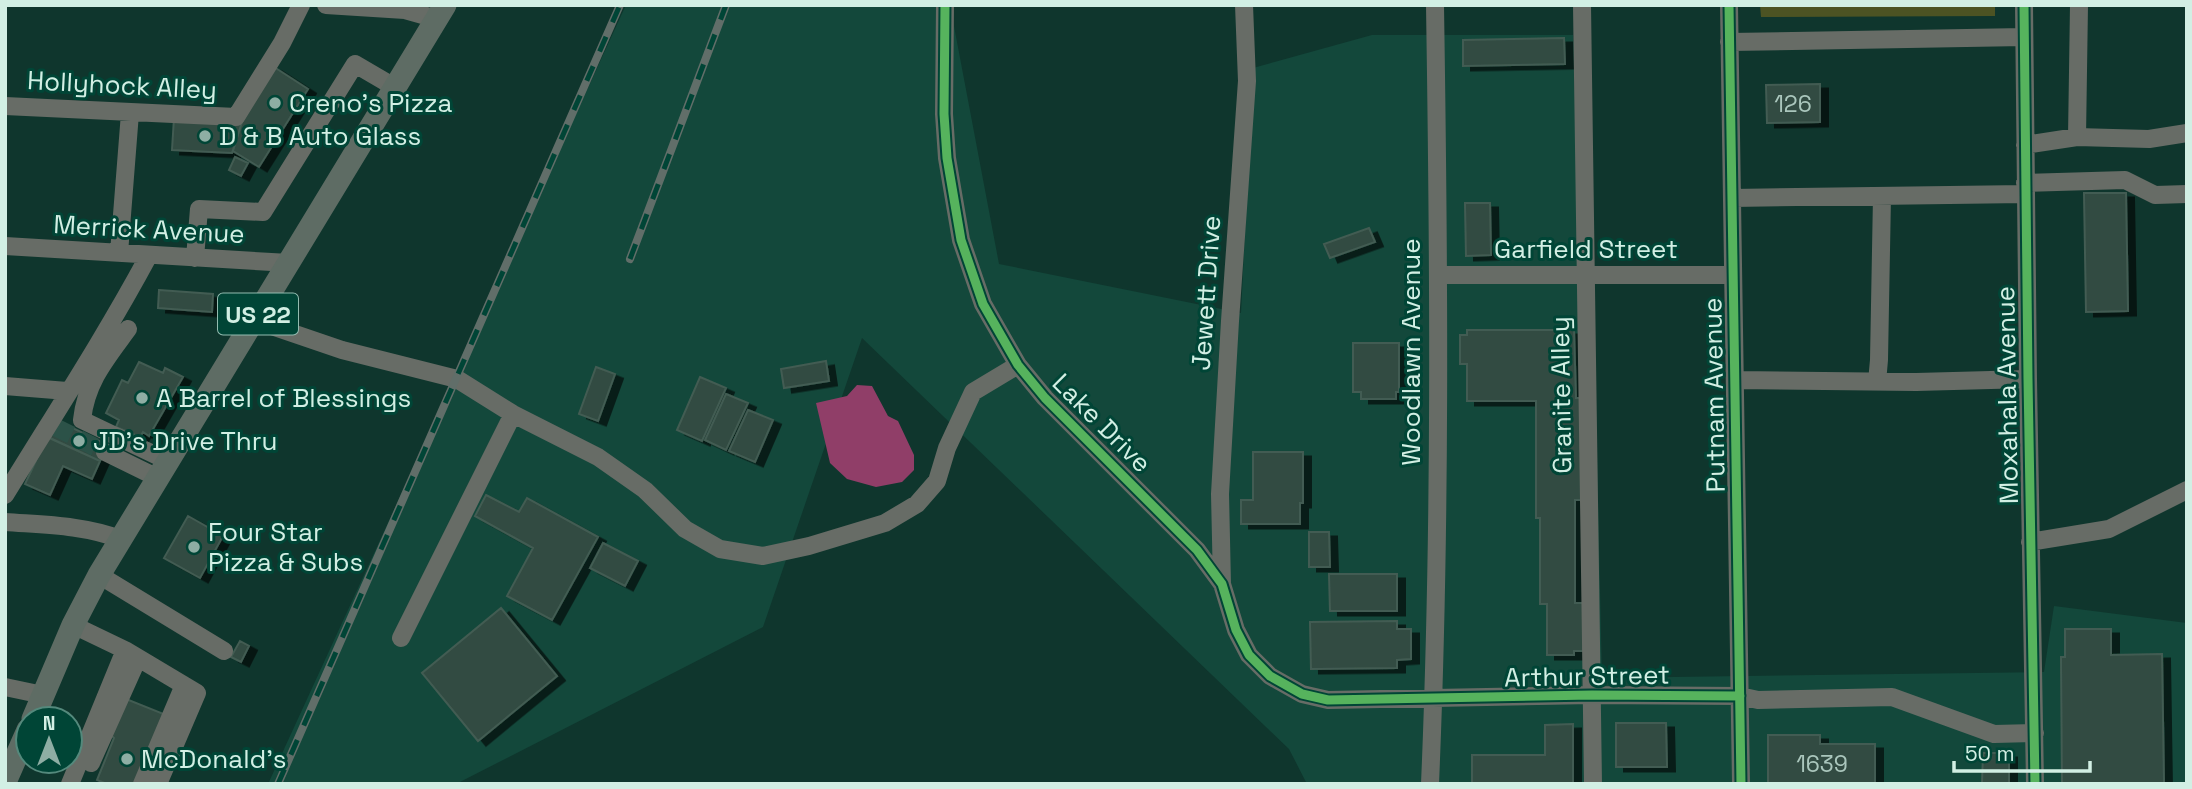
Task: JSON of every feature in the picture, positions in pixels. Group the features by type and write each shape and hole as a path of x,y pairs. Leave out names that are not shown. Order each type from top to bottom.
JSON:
{"main road":[{"name":"US 22","path":"39,705 99,575 441,12"},
{"path":"5,782 14,762"}],"street":[{"name":"Hollyhock Alley","path":"5,106 236,117 282,43 301,5"},
{"path":"326,5 441,12"},
{"name":"Lake Drive","path":"945,5 944,114 954,209 961,240 983,304 1018,365 1045,398 1197,550 1222,584 1236,630 1249,655 1270,676 1302,694 1328,700 1434,700"},
{"name":"Jewett Drive","path":"1222,584 1220,494 1247,81 1244,5"},
{"name":"Woodlawn Avenue","path":"1430,784 1434,700 1439,275 1435,5"},
{"name":"Granite Alley","path":"1582,5 1593,784"},
{"name":"Putnam Avenue","path":"1729,5 1741,784"},
{"name":"Moxahala Avenue","path":"2024,5 2035,784"},
{"path":"2077,137 2079,5"},
{"path":"1729,41 2024,37"},
{"path":"195,258 199,209 263,212 355,64 396,88"},
{"path":"119,253 130,113"},
{"path":"2025,145 2077,137 2149,139 2187,133"},
{"path":"1732,198 1882,196 2126,180 2155,195 2187,194"},
{"path":"1877,382 1882,196"},
{"name":"Merrick Avenue","path":"5,246 289,263"},
{"path":"5,495 52,426 67,391 118,312 149,255"},
{"name":"Garfield Street","path":"1439,275 1733,275"},
{"path":"254,320 342,351 457,379 513,414 598,457 645,490 685,529 720,549 762,556 809,546 885,523 917,505 937,481 947,448 972,393 1018,365"},
{"path":"128,328 94,376 84,404 82,420 163,469"},
{"path":"1735,380 1877,382 2028,379"},
{"path":"5,386 67,391"},
{"path":"401,638 513,414"},
{"path":"105,452 163,469"},
{"path":"2030,542 2109,528 2187,490"},
{"path":"5,522 79,527 120,540"},
{"path":"99,575 224,651"},
{"path":"74,625 132,654 197,693 158,784"},
{"path":"70,784 132,654"},
{"path":"82,784 132,654"},
{"path":"142,784 184,685"},
{"path":"5,687 43,695"},
{"name":"Arthur Street","path":"1434,700 1592,695 1740,696 1758,700 1892,697 1994,734 2035,733"}],"shaded area":[{"path":"626,5 950,5 999,264 1241,313 1253,68 1372,35 1573,35 1581,267 1592,289 1602,678 2044,672 2054,606 2187,623 2187,784 1307,784 1289,749 862,338 763,627 456,784 268,784"},
{"path":"1760,5 1995,5 1995,16 1761,17"},
{"path":"857,385 872,386 888,416 898,421 914,455 914,470 902,482 876,487 847,479 830,463 816,403 847,396"}],"building":[{"path":"1564,38 1565,64 1463,66 1463,40"},
{"name":"Creno's Pizza","path":"274,67 308,89 259,167 233,151 242,122"},
{"path":"1820,84 1820,122 1767,123 1766,85"},
{"name":"D & B Auto Glass","path":"174,118 242,122 232,153 172,150"},
{"path":"235,157 248,163 241,176 229,170"},
{"path":"2084,193 2126,193 2128,311 2086,312"},
{"path":"1465,203 1490,203 1491,255 1466,256"},
{"path":"1369,228 1375,242 1330,258 1324,244"},
{"path":"159,290 213,294 212,312 158,308"},
{"path":"1467,330 1574,330 1576,398 1584,398 1584,500 1575,500 1575,603 1583,603 1583,651 1574,651 1574,655 1547,655 1547,604 1540,604 1540,518 1536,518 1536,401 1467,401 1467,364 1460,364 1460,335 1467,335"},
{"path":"1353,343 1399,343 1399,392 1396,392 1396,399 1361,399 1361,392 1353,392"},
{"path":"826,361 829,381 784,388 781,369"},
{"name":"A Barrel of Blessings","path":"139,362 163,373 165,368 183,377 149,436 143,432 140,437 116,427 119,420 106,413 122,380 128,383"},
{"path":"596,367 615,374 598,421 579,414"},
{"path":"700,377 726,388 702,441 677,430"},
{"path":"726,394 748,403 726,450 705,440"},
{"path":"748,410 773,420 755,462 729,451"},
{"name":"JD's Drive Thru","path":"58,421 108,445 100,461 50,438"},
{"path":"47,437 100,461 92,479 63,466 50,495 25,484"},
{"path":"1253,452 1303,452 1303,503 1300,503 1300,524 1241,524 1241,500 1253,500"},
{"path":"486,495 519,512 527,498 598,537 552,620 507,596 533,548 475,516"},
{"name":"Four Star Pizza & Subs","path":"188,516 223,536 200,578 164,558"},
{"path":"1309,532 1329,532 1330,567 1309,567"},
{"path":"603,543 638,561 625,586 590,568"},
{"path":"1329,574 1397,574 1397,611 1330,611"},
{"path":"501,608 557,676 478,741 422,673"},
{"path":"1397,621 1397,629 1411,629 1411,659 1397,660 1397,668 1311,669 1310,622"},
{"path":"2065,629 2111,629 2111,655 2162,654 2164,784 2062,784 2061,657 2065,657"},
{"path":"240,641 249,646 241,662 231,657"},
{"name":"McDonald's","path":"126,699 166,715 138,784 107,784 97,780"},
{"path":"1616,723 1666,723 1667,767 1616,767"},
{"path":"1573,724 1573,784 1472,784 1472,755 1545,755 1545,725"},
{"path":"1768,735 1820,735 1820,744 1875,744 1875,784 1768,784"},
{"path":"1983,753 2009,753 2009,784 1982,784"}],"tunnel":[{"path":"55,427 105,452"}],"railway":[{"path":"278,784 620,5"},
{"path":"630,259 726,5"}],"cycle path":[{"path":"945,5 944,114 947,158 961,240 983,304 1018,365 1045,398 1197,550 1222,584 1236,630 1249,655 1270,676 1302,694 1328,700 1592,695 1740,696"},
{"path":"1729,5 1741,784"},
{"path":"2024,5 2035,784"}],"place":[{"name":"Creno's Pizza","path":"275,103"},
{"name":"D & B Auto Glass","path":"205,136"},
{"name":"A Barrel of Blessings","path":"142,398"},
{"name":"JD's Drive Thru","path":"79,441"},
{"name":"Four Star Pizza & Subs","path":"194,547"},
{"name":"McDonald's","path":"127,759"}]}
